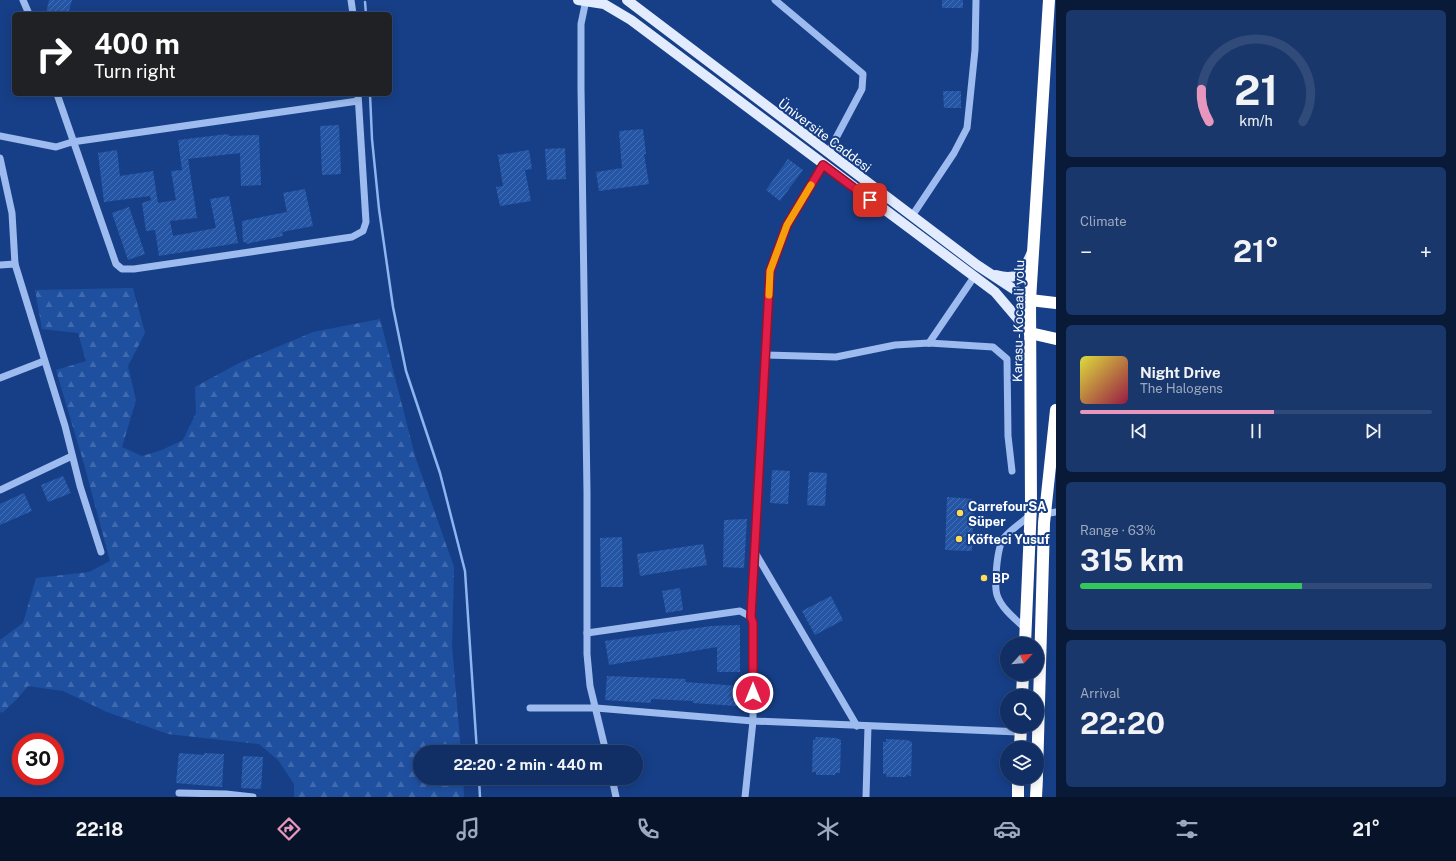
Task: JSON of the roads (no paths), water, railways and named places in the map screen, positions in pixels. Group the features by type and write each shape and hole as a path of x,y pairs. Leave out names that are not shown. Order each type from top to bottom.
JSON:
{"highway":[{"name":"Karasu - Kocaali yolu","path":"1025,637 1030,516 1030,300 1049,0"},
{"path":"1030,300 1056,304"},
{"path":"1030,333 1056,339"},
{"path":"1039,741 1056,410"},
{"path":"1018,785 1018,797"},
{"path":"1036,797 1037,785"}],"main road":[{"name":"Üniversite Caddesi","path":"627,0 986,272 1030,300"},
{"path":"583,1 604,4 631,20 823,165 995,292 1030,333"},
{"path":"986,272 1007,278 1016,276 1022,271 1028,262 1034,246"}],"street":[{"path":"23,0 28,12"},
{"path":"351,0 354,12"},
{"path":"775,0 862,74 862,89 828,153"},
{"path":"912,216 954,153 967,128 975,50 976,0"},
{"path":"583,1 581,88 587,492 587,654 590,686 604,745"},
{"path":"0,136 56,147 72,142 358,97 366,222 363,231 352,237 134,269 122,269 116,264 72,142 57,96"},
{"path":"0,158 12,213 15,264 65,426 80,486 101,552"},
{"path":"745,797 753,721 753,623 751,617 770,271 787,225 823,165"},
{"path":"0,265 15,264"},
{"path":"929,343 974,277"},
{"path":"766,355 836,357 895,345 929,343 993,347 1007,359 1008,436 1012,471"},
{"path":"0,378 44,361"},
{"path":"0,490 72,456"},
{"path":"1025,628 1003,606 997,595 997,558 998,548 1004,538 1030,516"},
{"path":"755,553 857,726"},
{"path":"587,632 740,611 751,617"},
{"path":"530,708 596,708 753,721 857,726 1000,729"},
{"path":"866,797 868,726"},
{"path":"613,785 616,797"},
{"path":"179,793 226,794 254,797"}],"waterway":[{"path":"365,2 366,12"},
{"path":"370,96 372,139 379,209 393,307 406,371 440,473 465,571 477,745"},
{"path":"479,785 480,797"}],"place":[{"name":"CarrefourSA Süper","path":"960,513"},
{"name":"Köfteci Yusuf","path":"959,539"},
{"name":"BP","path":"984,578"}]}
